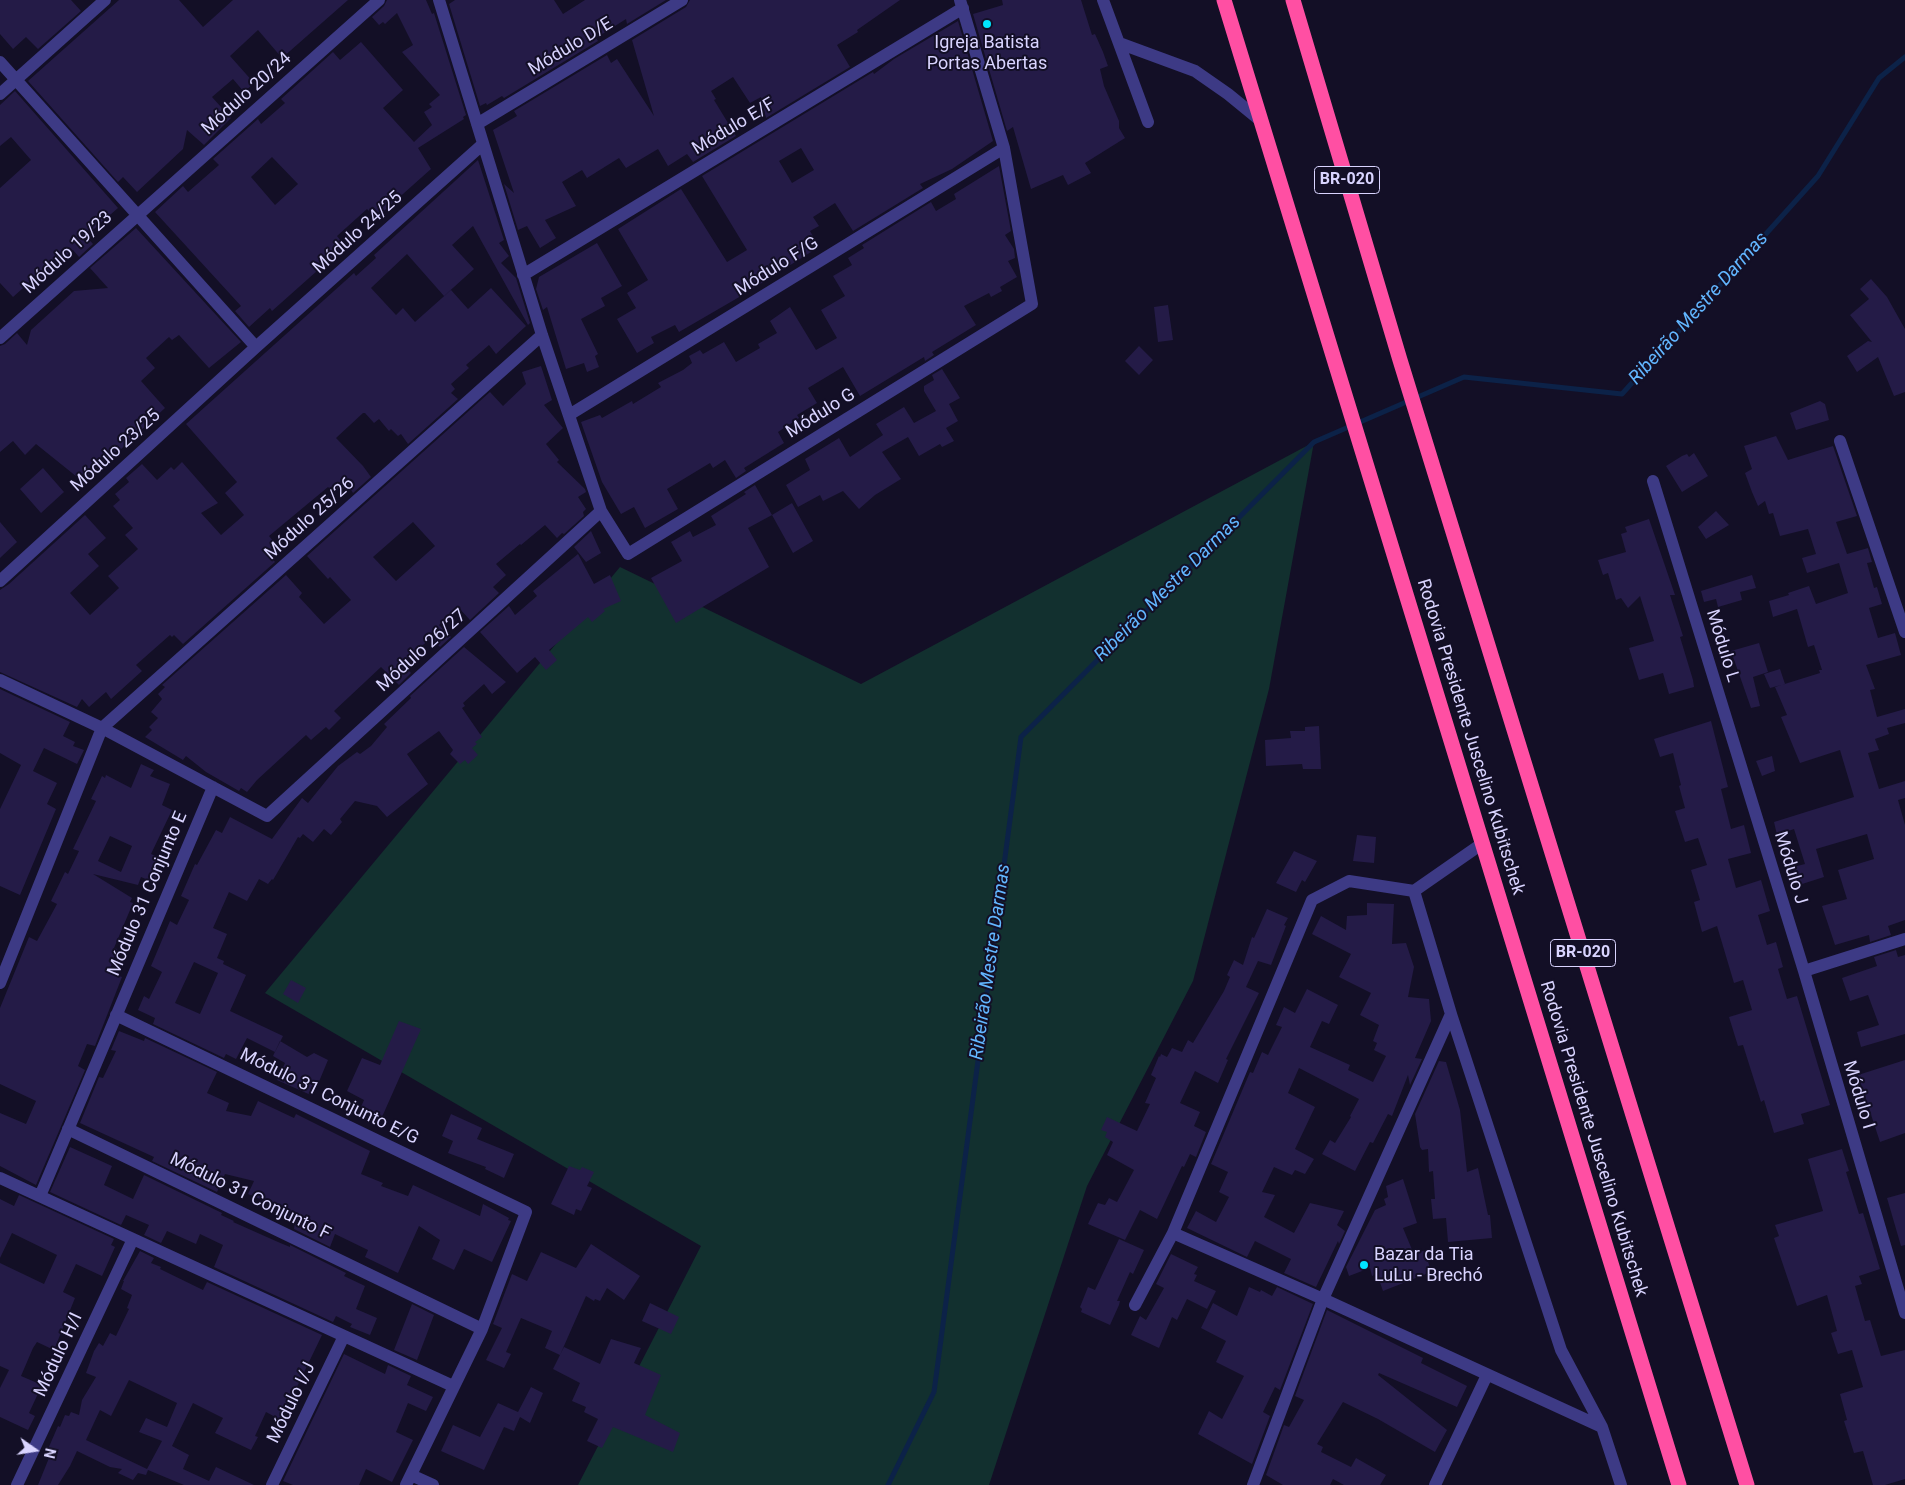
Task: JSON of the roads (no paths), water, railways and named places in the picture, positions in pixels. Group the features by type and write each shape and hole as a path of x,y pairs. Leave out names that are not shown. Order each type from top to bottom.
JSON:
{"highway":[{"name":"Rodovia Presidente Juscelino Kubitschek","path":"1224,0 1679,1485"},
{"name":"BR-020","path":"1294,0 1400,360 1747,1485"}],"street":[{"path":"0,94 105,0"},
{"name":"Módulo 20/24","path":"137,214 380,0"},
{"path":"439,0 542,335 601,511"},
{"name":"Módulo D/E","path":"477,124 682,0"},
{"path":"1103,0 1148,122"},
{"path":"962,4 1004,148"},
{"name":"Módulo E/F","path":"523,275 962,4"},
{"path":"1119,43 1195,71 1228,94 1261,121"},
{"path":"0,62 256,347"},
{"name":"Módulo 24/25","path":"256,347 483,144"},
{"name":"Módulo G","path":"601,511 628,554 1032,304 1004,148"},
{"name":"Módulo F/G","path":"569,416 1004,148"},
{"name":"Módulo 19/23","path":"0,338 137,214"},
{"name":"Módulo 25/26","path":"102,728 542,335"},
{"name":"Módulo 23/25","path":"0,581 256,347"},
{"path":"1840,441 1905,632"},
{"name":"Módulo L","path":"1653,481 1743,775"},
{"name":"Módulo 26/27","path":"212,787 267,816 601,511"},
{"path":"0,680 102,728 212,787"},
{"path":"0,983 102,728"},
{"name":"Módulo J","path":"1743,775 1804,972"},
{"name":"Módulo 31 Conjunto E","path":"68,1129 212,787"},
{"path":"1135,1305 1173,1233 1312,900 1349,881 1414,891 1483,843"},
{"path":"1414,891 1451,1014 1561,1350 1602,1428 1621,1485"},
{"path":"1804,972 1905,939"},
{"name":"Módulo I","path":"1804,972 1905,1313"},
{"path":"1254,1485 1323,1299 1451,1014"},
{"name":"Módulo 31 Conjunto E/G","path":"116,1015 526,1212 482,1329"},
{"path":"40,1196 68,1129"},
{"name":"Módulo 31 Conjunto F","path":"68,1129 482,1329"},
{"path":"0,1178 453,1386"},
{"path":"1173,1233 1323,1299 1602,1428"},
{"name":"Módulo H/I","path":"17,1485 134,1239"},
{"path":"433,1485 408,1480 482,1329"},
{"name":"Módulo I/J","path":"272,1485 344,1336"},
{"path":"1435,1485 1487,1375"}],"waterway":[{"name":"Ribeirão Mestre Darmas","path":"888,1485 934,1392 1021,737 1314,442 1464,377 1622,394 1818,176 1879,78 1905,57"}],"place":[{"name":"Igreja Batista Portas Abertas","path":"987,24"},
{"name":"Bazar da Tia LuLu - Brechó","path":"1364,1265"}]}
